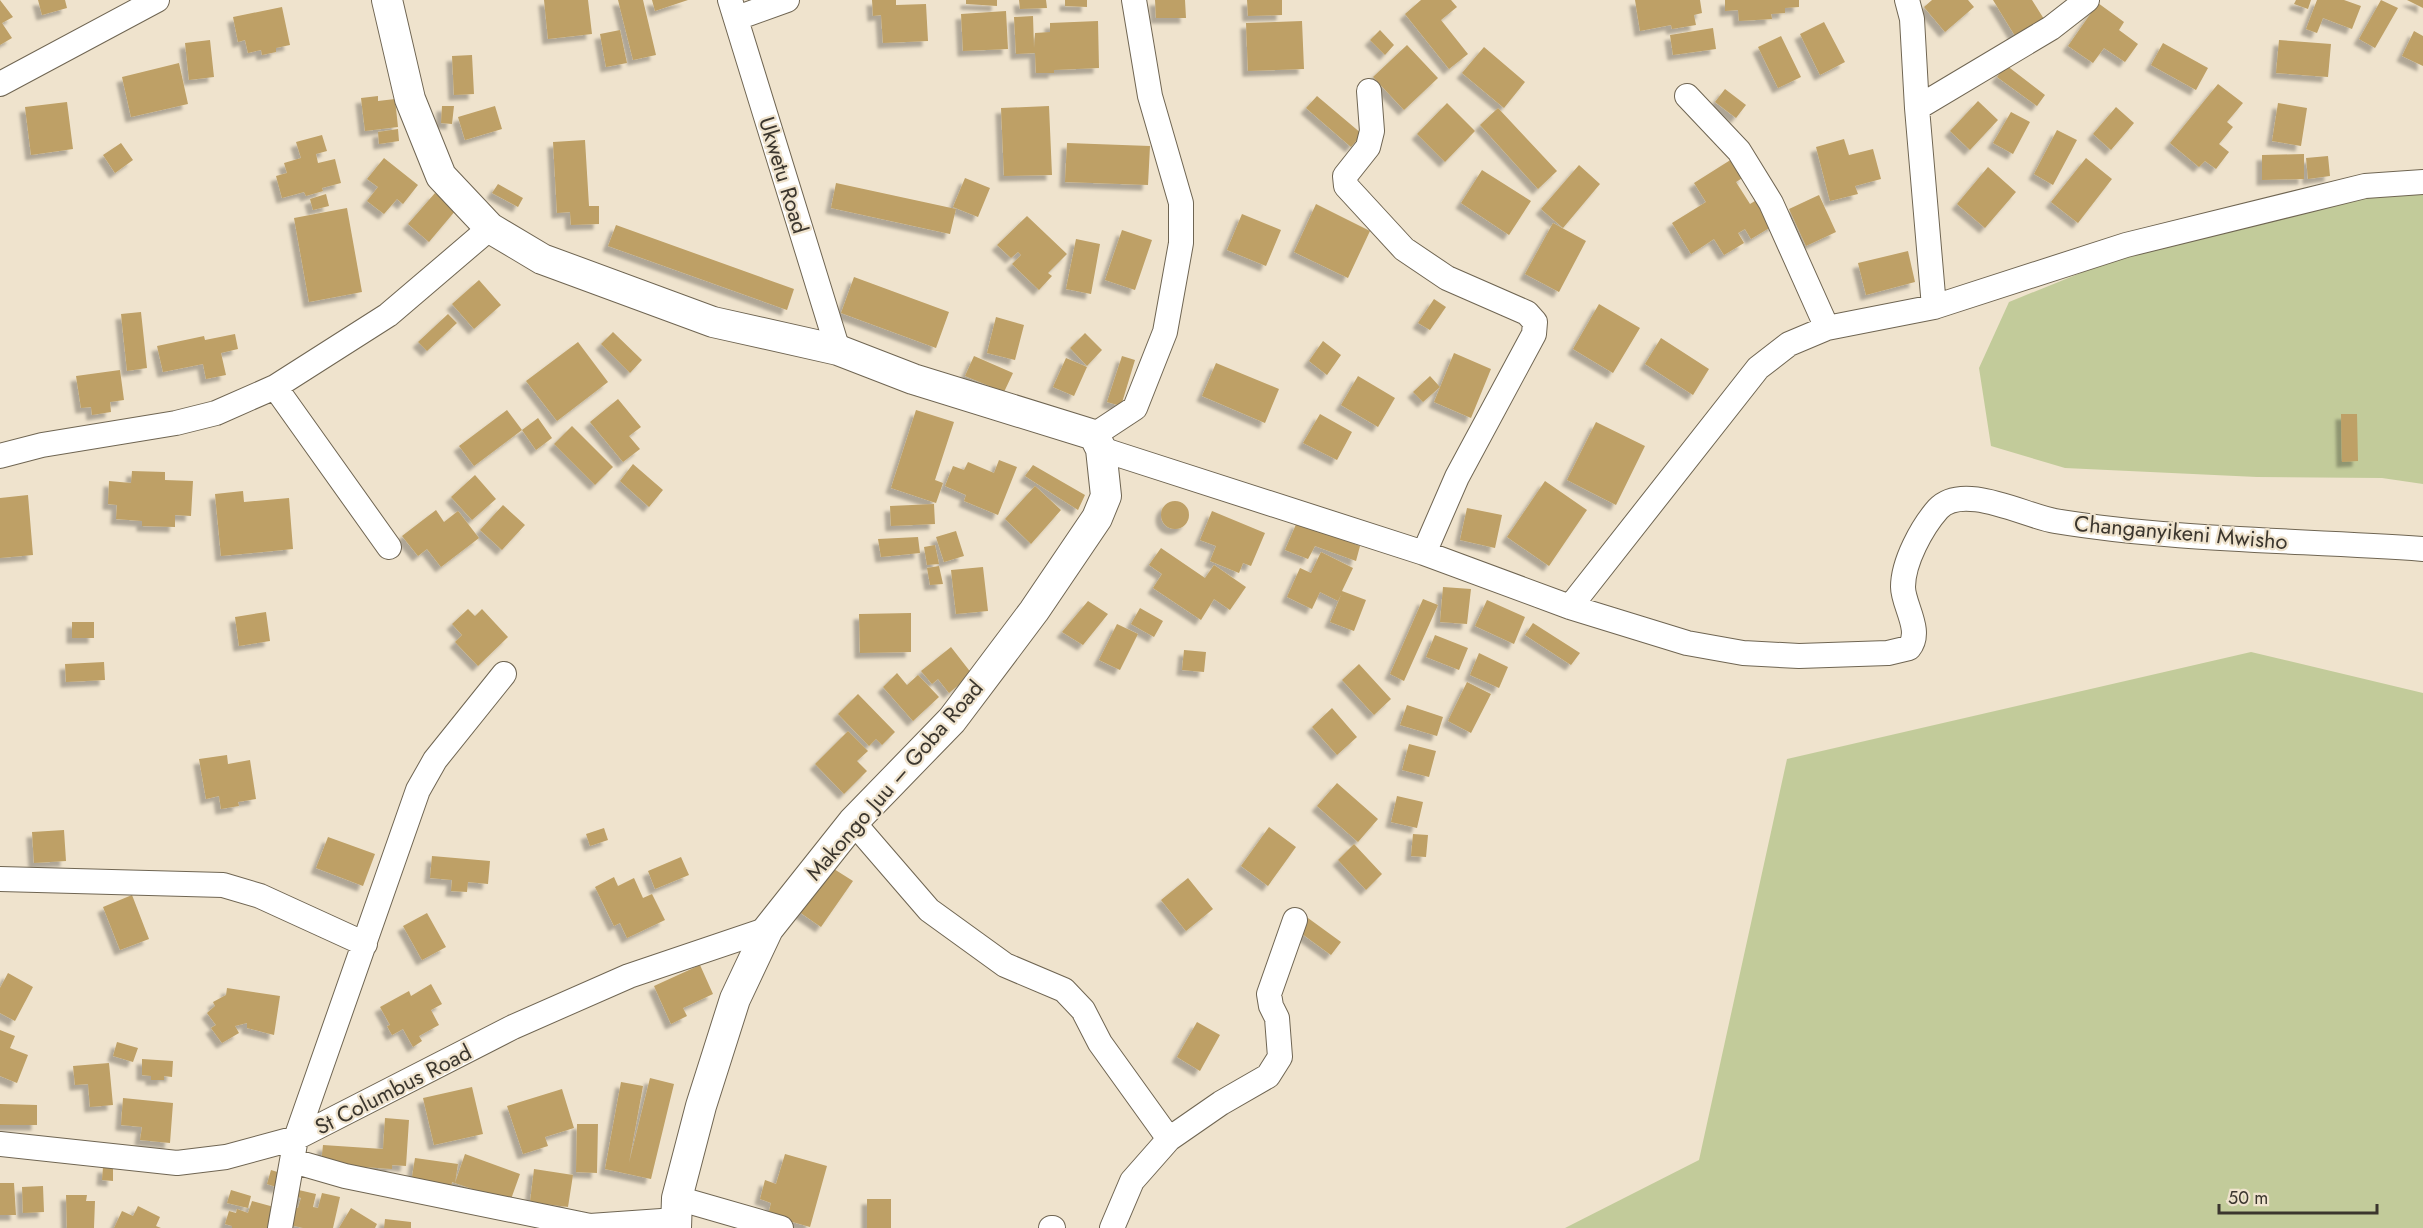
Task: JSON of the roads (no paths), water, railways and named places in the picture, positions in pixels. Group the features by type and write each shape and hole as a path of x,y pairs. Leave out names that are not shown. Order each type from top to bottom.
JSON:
{"street":[{"path":"0,84 157,0"},
{"path":"387,0 410,99 441,176 490,228 542,259 713,322 838,350 914,379 1425,553 1570,607 1758,368 1789,344 1827,328 1934,307 2126,245 2365,186 2423,182"},
{"path":"734,9 787,0"},
{"path":"1097,442 1135,408 1165,332 1181,243 1181,203 1150,96 1134,0"},
{"path":"1907,0 1912,19 1934,307"},
{"path":"1917,108 2051,28 2087,0"},
{"name":"Ukwetu Road","path":"734,9 838,350"},
{"path":"1369,91 1372,131 1368,147 1345,176 1346,186 1404,249 1447,278 1527,313 1535,322 1534,334 1456,477 1425,553"},
{"path":"1687,96 1739,151 1771,203 1827,328"},
{"path":"0,456 42,445 176,423 216,413 275,387 388,315 490,228"},
{"path":"275,387 389,547"},
{"name":"Makongo Juu – Goba Road","path":"676,1215 701,1106 735,999 768,929 853,822 952,720 1034,611 1097,518 1106,496 1097,442"},
{"name":"Changanyikeni Mwisho","path":"1570,607 1687,643 1743,653 1799,656 1901,651 1909,648 1913,639 1902,585 1915,542 1939,508 1954,499 1976,499 2053,521 2178,536 2423,549"},
{"path":"280,1228 294,1150 418,790 435,760 504,674"},
{"path":"853,822 929,910 1005,965 1064,990 1083,1010 1100,1043 1169,1139"},
{"path":"0,879 223,885 260,896 365,944"},
{"path":"1112,1228 1132,1181 1169,1139 1221,1103 1268,1076 1280,1057 1277,1018 1271,1006 1269,994 1295,920"},
{"name":"St Columbus Road","path":"0,1144 177,1163 294,1150 513,1027 629,976 768,929"},
{"path":"294,1150 345,1176 590,1226 676,1215 781,1228"}]}
